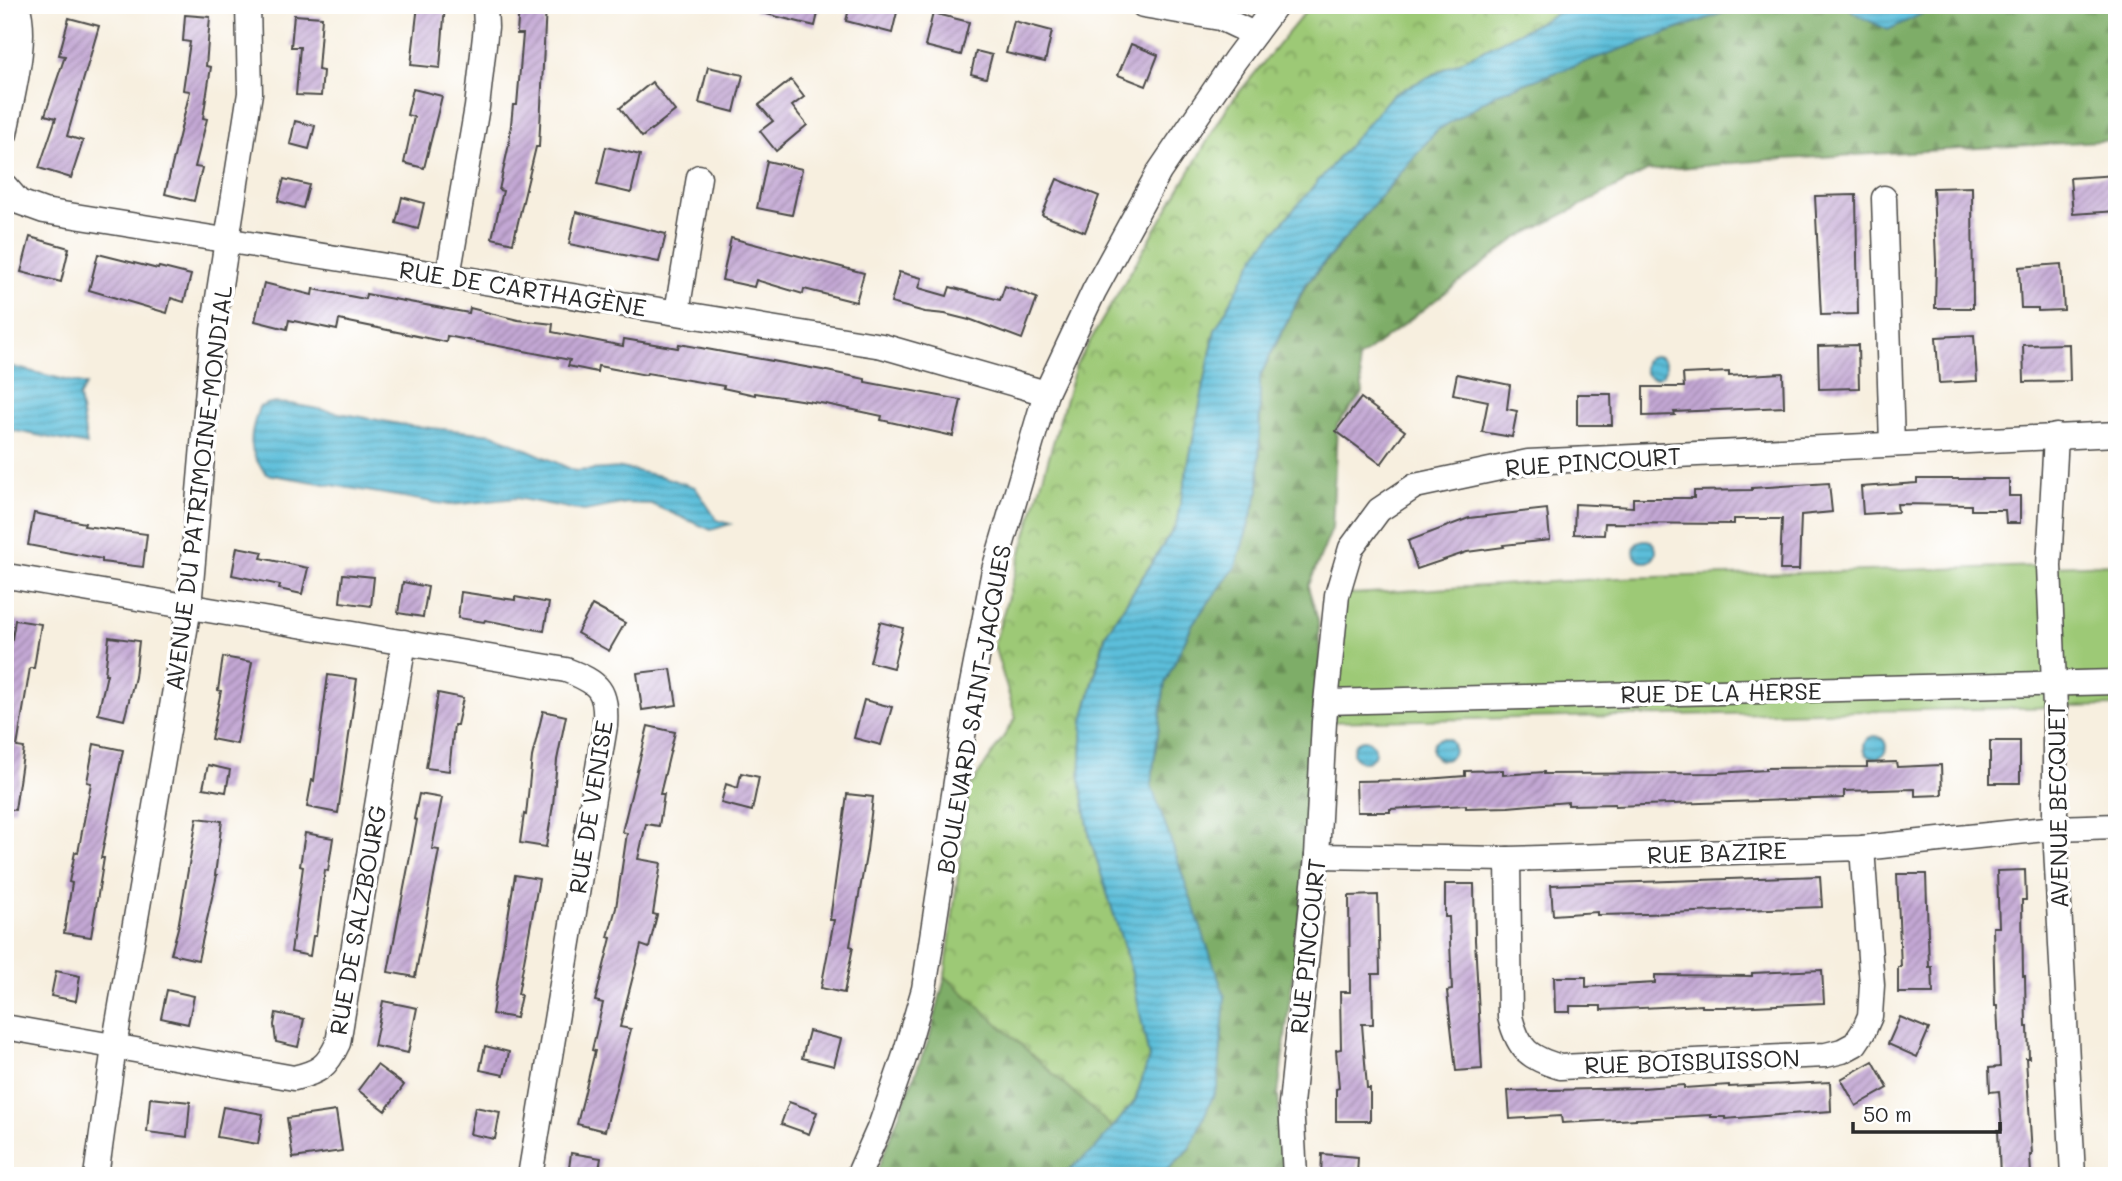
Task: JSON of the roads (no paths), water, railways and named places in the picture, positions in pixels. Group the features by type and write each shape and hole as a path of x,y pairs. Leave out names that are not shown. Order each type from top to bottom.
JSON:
{"street":[{"path":"5,134 21,38 17,5"},
{"name":"AVENUE DU PATRIMOINE-MONDIAL","path":"96,1176 114,1047 189,607 209,364 250,93 248,5"},
{"path":"449,276 477,107 486,27 485,5"},
{"path":"1143,5 1220,19 1254,34"},
{"name":"BOULEVARD SAINT-JACQUES","path":"858,1176 895,1084 923,989 967,710 994,569 1046,393 1094,291 1159,172 1276,5"},
{"path":"677,312 699,177"},
{"name":"RUE DE CARTHAGÈNE","path":"5,186 19,202 35,209 882,346 1046,393"},
{"path":"1884,198 1892,444"},
{"name":"RUE PINCOURT","path":"1295,1176 1291,1104 1317,856 1326,702 1337,595 1351,548 1379,510 1415,486 1528,462 2117,434"},
{"name":"AVENUE BECQUET","path":"2056,436 2049,566 2055,828 2073,1176"},
{"name":"RUE DE VENISE","path":"5,578 566,670 589,679 599,688 606,704 605,726 530,1176"},
{"name":"RUE DE SALZBOURG","path":"5,1027 294,1078 312,1073 326,1065 338,1042 404,642"},
{"name":"RUE DE LA HERSE","path":"1326,702 2117,682"},
{"name":"RUE BAZIRE","path":"1317,856 1508,859 1862,848 2055,828 2117,826"},
{"name":"RUE BOISBUISSON","path":"1508,859 1510,1017 1515,1037 1526,1052 1541,1061 1560,1067 1826,1055 1855,1044 1870,1016 1871,995 1862,848"}],"water":[{"path":"1574,5 1745,5 1498,93 1436,131 1305,285 1260,376 1259,490 1236,566 1193,623 1165,683 1151,784 1225,997 1218,1085 1190,1148 1161,1176 1061,1176 1094,1150 1135,1101 1149,1058 1132,973 1090,838 1080,778 1083,721 1106,634 1176,525 1215,330 1259,250 1392,95"},
{"path":"1845,5 1933,5 1922,14 1888,30 1859,16"},
{"path":"1655,356 1663,359 1666,367 1663,375 1655,378 1647,375 1644,367 1647,359"},
{"path":"5,365 86,385 79,397 87,445 5,429"},
{"path":"270,403 291,404 410,426 493,434 575,471 621,468 660,476 695,487 717,520 730,524 711,530 651,504 627,503 584,511 516,498 450,505 267,474 255,458 251,442 259,407"},
{"path":"1645,540 1653,543 1656,551 1653,559 1645,562 1637,559 1634,551 1637,543"},
{"path":"1875,736 1883,739 1886,747 1883,755 1875,758 1867,755 1864,747 1867,739"},
{"path":"1443,738 1451,741 1454,749 1451,757 1443,760 1435,757 1432,749 1435,741"},
{"path":"1364,740 1372,743 1375,751 1372,759 1364,762 1356,759 1353,751 1356,743"}]}
